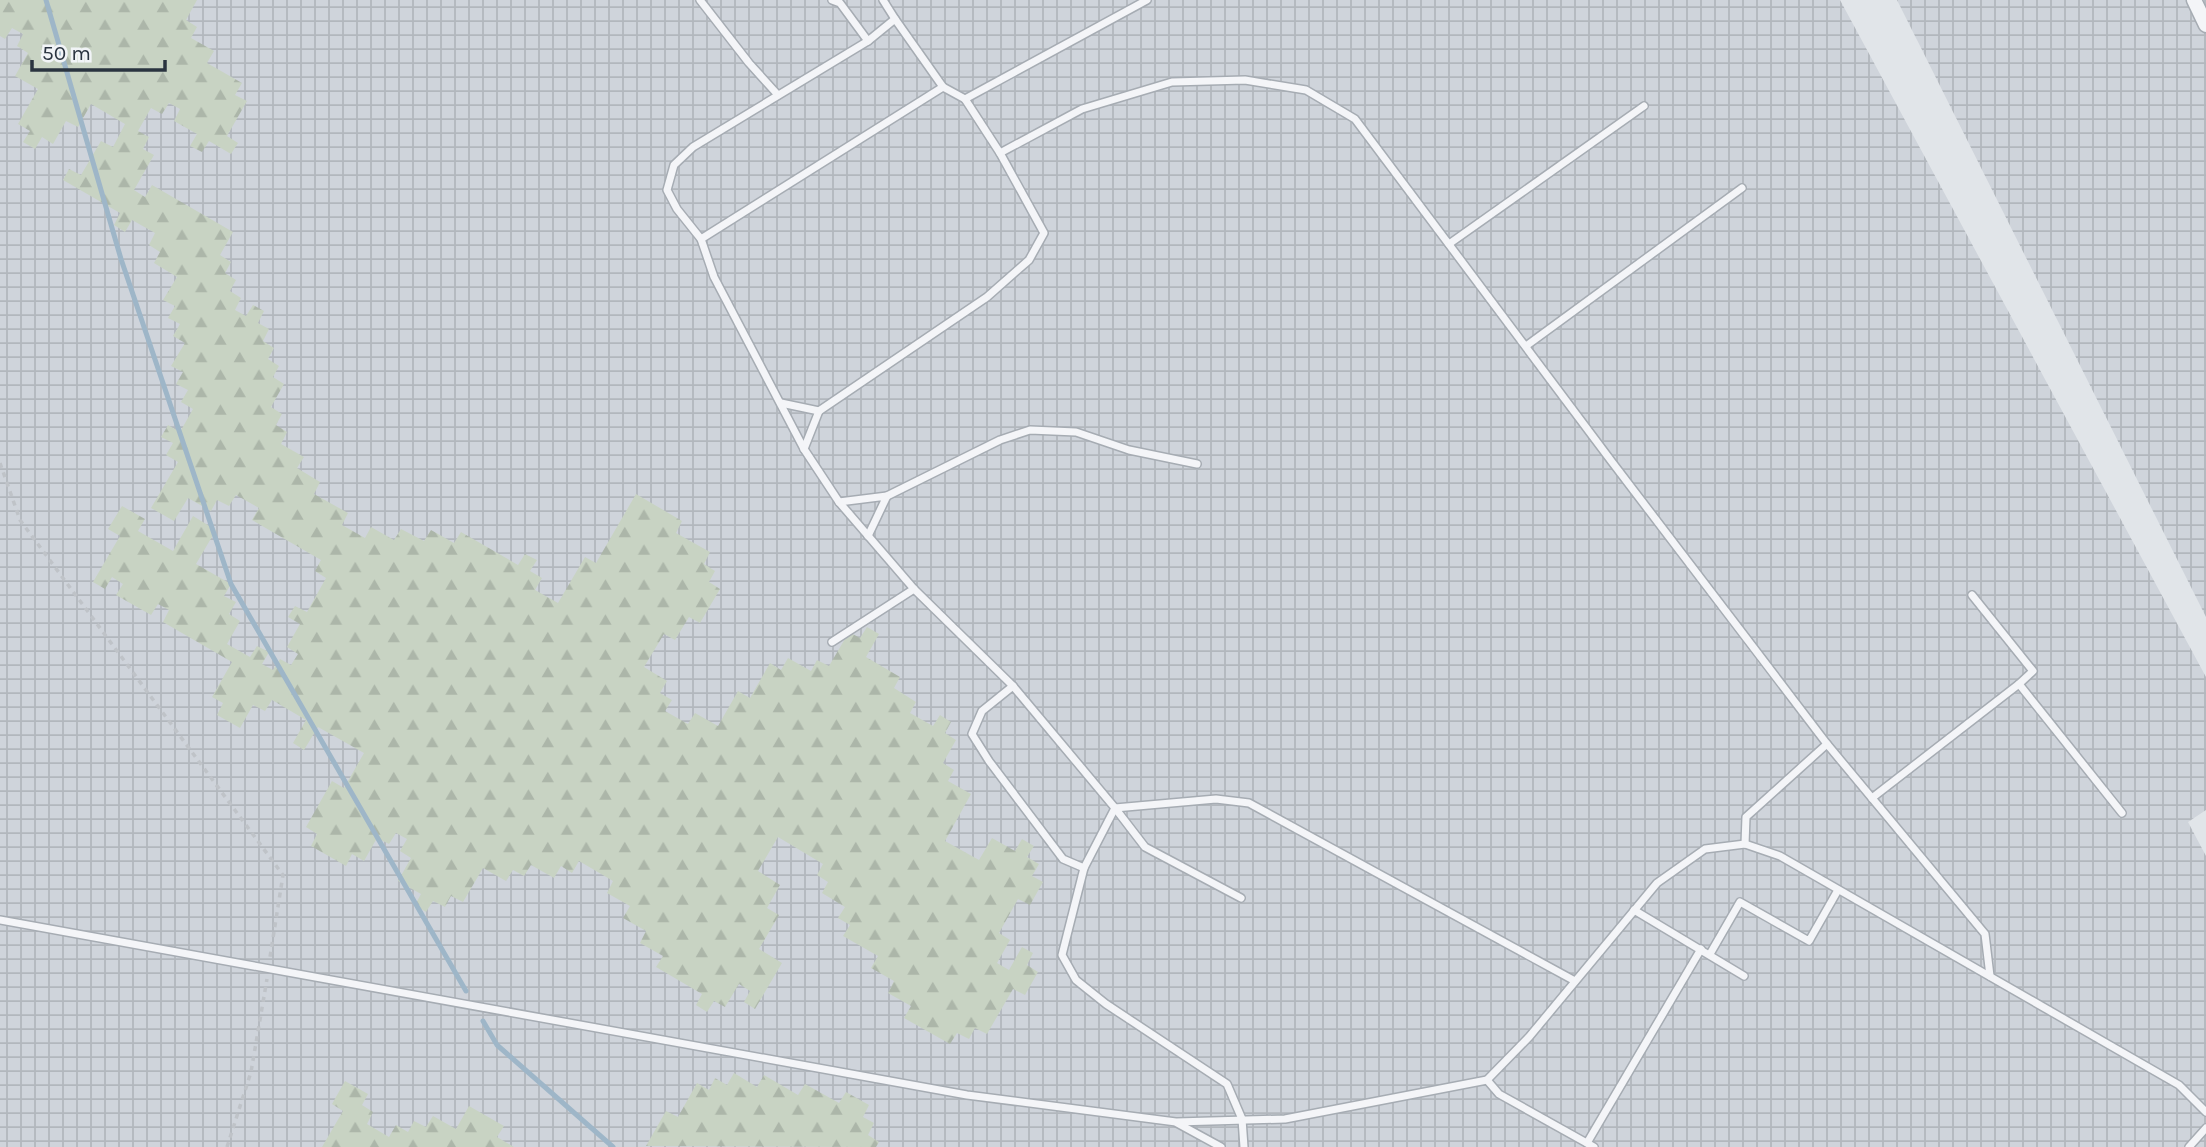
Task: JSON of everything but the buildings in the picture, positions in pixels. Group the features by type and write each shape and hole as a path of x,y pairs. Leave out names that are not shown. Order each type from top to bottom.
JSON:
{"street":[{"path":"2194,0 2206,24"}],"lane":[{"path":"700,0 749,63 778,94"},
{"path":"832,0 839,4 868,41"},
{"path":"804,449 820,411 987,297 1029,260 1044,233 1000,153 965,99 943,87 883,0"},
{"path":"965,99 1147,0"},
{"path":"895,19 868,41 693,147 674,166 667,190 677,209 701,239 714,277 804,449 839,502 914,589 1013,686 1115,807 1145,847 1241,898"},
{"path":"1000,153 1082,109 1172,82 1245,80 1306,90 1355,119 1827,744 1985,934 1990,976"},
{"path":"701,239 943,87"},
{"path":"1450,244 1644,106"},
{"path":"1526,346 1742,188"},
{"path":"781,403 820,411"},
{"path":"839,502 887,496 1000,440 1030,430 1076,432 1129,450 1197,464"},
{"path":"868,536 887,496"},
{"path":"832,642 914,589"},
{"path":"1872,798 2033,671 1972,595"},
{"path":"2019,684 2122,813"},
{"path":"1013,686 982,711 972,734 989,761 1063,859 1084,868"},
{"path":"1745,844 1746,817 1827,744"},
{"path":"1115,807 1216,799 1250,803 1575,981"},
{"path":"1115,807 1084,868 1062,955 1076,981 1227,1084 1242,1119 1244,1147"},
{"path":"0,920 967,1096 1176,1122 1284,1119 1487,1080 1529,1037 1657,883 1705,849 1745,844 1780,856 2179,1085 2206,1112"},
{"path":"1710,954 1740,902 1809,941 1838,890"},
{"path":"1634,910 1744,976"},
{"path":"1487,1080 1499,1094 1591,1145 1701,949"},
{"path":"1176,1122 1221,1147"},
{"path":"2189,1147 2206,1128"}],"path":[{"path":"0,463 20,520 283,875 251,1072 227,1147"}],"shaded area":[{"path":"0,0 1840,0 2206,677 2206,810 2188,822 2206,856 2206,1147 0,1147"},
{"path":"1897,0 2206,0 2206,617"}],"green space":[{"path":"0,0 197,0 186,20 197,27 191,38 214,51 207,63 242,83 235,95 247,101 227,136 238,143 231,154 209,141 202,152 190,146 197,134 174,121 180,109 169,103 162,114 151,108 138,131 149,137 143,149 154,155 134,190 145,197 152,185 233,232 220,255 231,262 225,273 236,280 230,291 241,298 235,310 246,316 253,305 264,311 258,323 269,329 263,341 274,348 268,359 279,366 273,377 284,384 271,407 282,414 276,425 287,432 281,444 304,457 297,468 320,482 314,494 348,513 342,525 365,538 371,527 394,540 401,529 424,541 431,530 454,543 461,532 518,565 525,554 537,560 530,571 542,578 535,590 558,603 585,557 596,563 636,494 682,521 676,533 710,552 704,564 715,571 709,582 720,589 700,623 689,617 675,640 664,634 644,667 667,681 660,693 672,700 665,711 688,724 695,713 718,726 738,691 750,698 770,663 781,670 788,658 811,671 817,660 829,666 849,632 860,638 867,627 879,634 866,657 900,677 894,688 916,702 910,713 933,726 940,715 951,722 945,733 956,740 943,763 954,770 948,781 971,794 945,841 979,860 992,838 1015,851 1022,839 1034,846 1027,857 1039,864 1032,876 1043,882 1030,905 1018,899 999,933 1010,940 997,963 1009,970 1022,947 1033,953 1027,965 1038,972 1025,995 1013,989 987,1034 975,1028 969,1039 957,1033 950,1044 904,1018 911,1006 888,993 894,981 871,968 878,956 843,936 850,925 838,918 845,907 822,893 828,882 817,875 823,864 778,837 758,871 780,885 767,908 779,915 759,949 782,963 755,1009 744,1002 750,991 739,984 725,1007 714,1001 707,1012 696,1005 702,994 656,967 663,956 640,943 646,931 623,918 630,906 607,893 613,881 579,861 572,873 561,866 554,878 531,865 524,876 513,870 506,881 483,868 463,902 451,896 445,907 433,901 426,912 415,905 421,894 398,881 411,858 400,851 407,839 396,833 389,844 377,838 364,861 352,854 346,866 311,846 317,834 306,827 332,781 344,788 364,753 318,727 304,750 293,743 306,720 272,700 265,711 253,705 240,728 217,715 223,703 212,697 232,662 163,622 169,610 158,604 151,615 116,595 123,584 112,577 105,589 93,582 120,536 108,529 122,506 145,519 138,531 173,551 193,516 216,530 196,564 231,584 224,596 236,602 229,614 240,621 227,644 250,657 257,646 269,652 262,664 273,670 280,659 291,665 298,654 287,647 300,624 288,617 295,606 307,612 326,578 315,571 321,560 252,520 259,508 236,495 229,506 217,500 211,511 188,498 174,521 151,508 178,462 166,455 173,443 161,437 168,425 180,432 193,409 181,402 188,390 176,384 183,372 171,366 185,343 173,336 180,324 168,318 175,306 163,300 177,277 154,263 160,252 149,245 155,233 132,220 125,232 114,225 120,213 63,180 69,169 81,175 101,141 113,147 125,124 91,104 78,127 66,121 53,144 42,137 35,149 23,142 30,131 18,124 38,89 15,76 28,53 17,46 23,34 12,28 5,39 0,36"},
{"path":"734,1073 757,1087 764,1075 798,1095 805,1084 839,1103 846,1092 869,1105 863,1117 874,1123 868,1135 879,1142 876,1147 646,1146 666,1111 678,1117 697,1083 709,1090 715,1078 727,1085"},
{"path":"345,1081 368,1094 362,1105 373,1112 367,1124 389,1137 396,1125 408,1132 414,1121 426,1127 433,1116 456,1129 469,1106 504,1126 497,1137 514,1147 322,1147 343,1111 332,1104"}],"waterway":[{"path":"46,0 121,259 231,584 466,991"},
{"path":"483,1021 497,1045 613,1147"}]}
